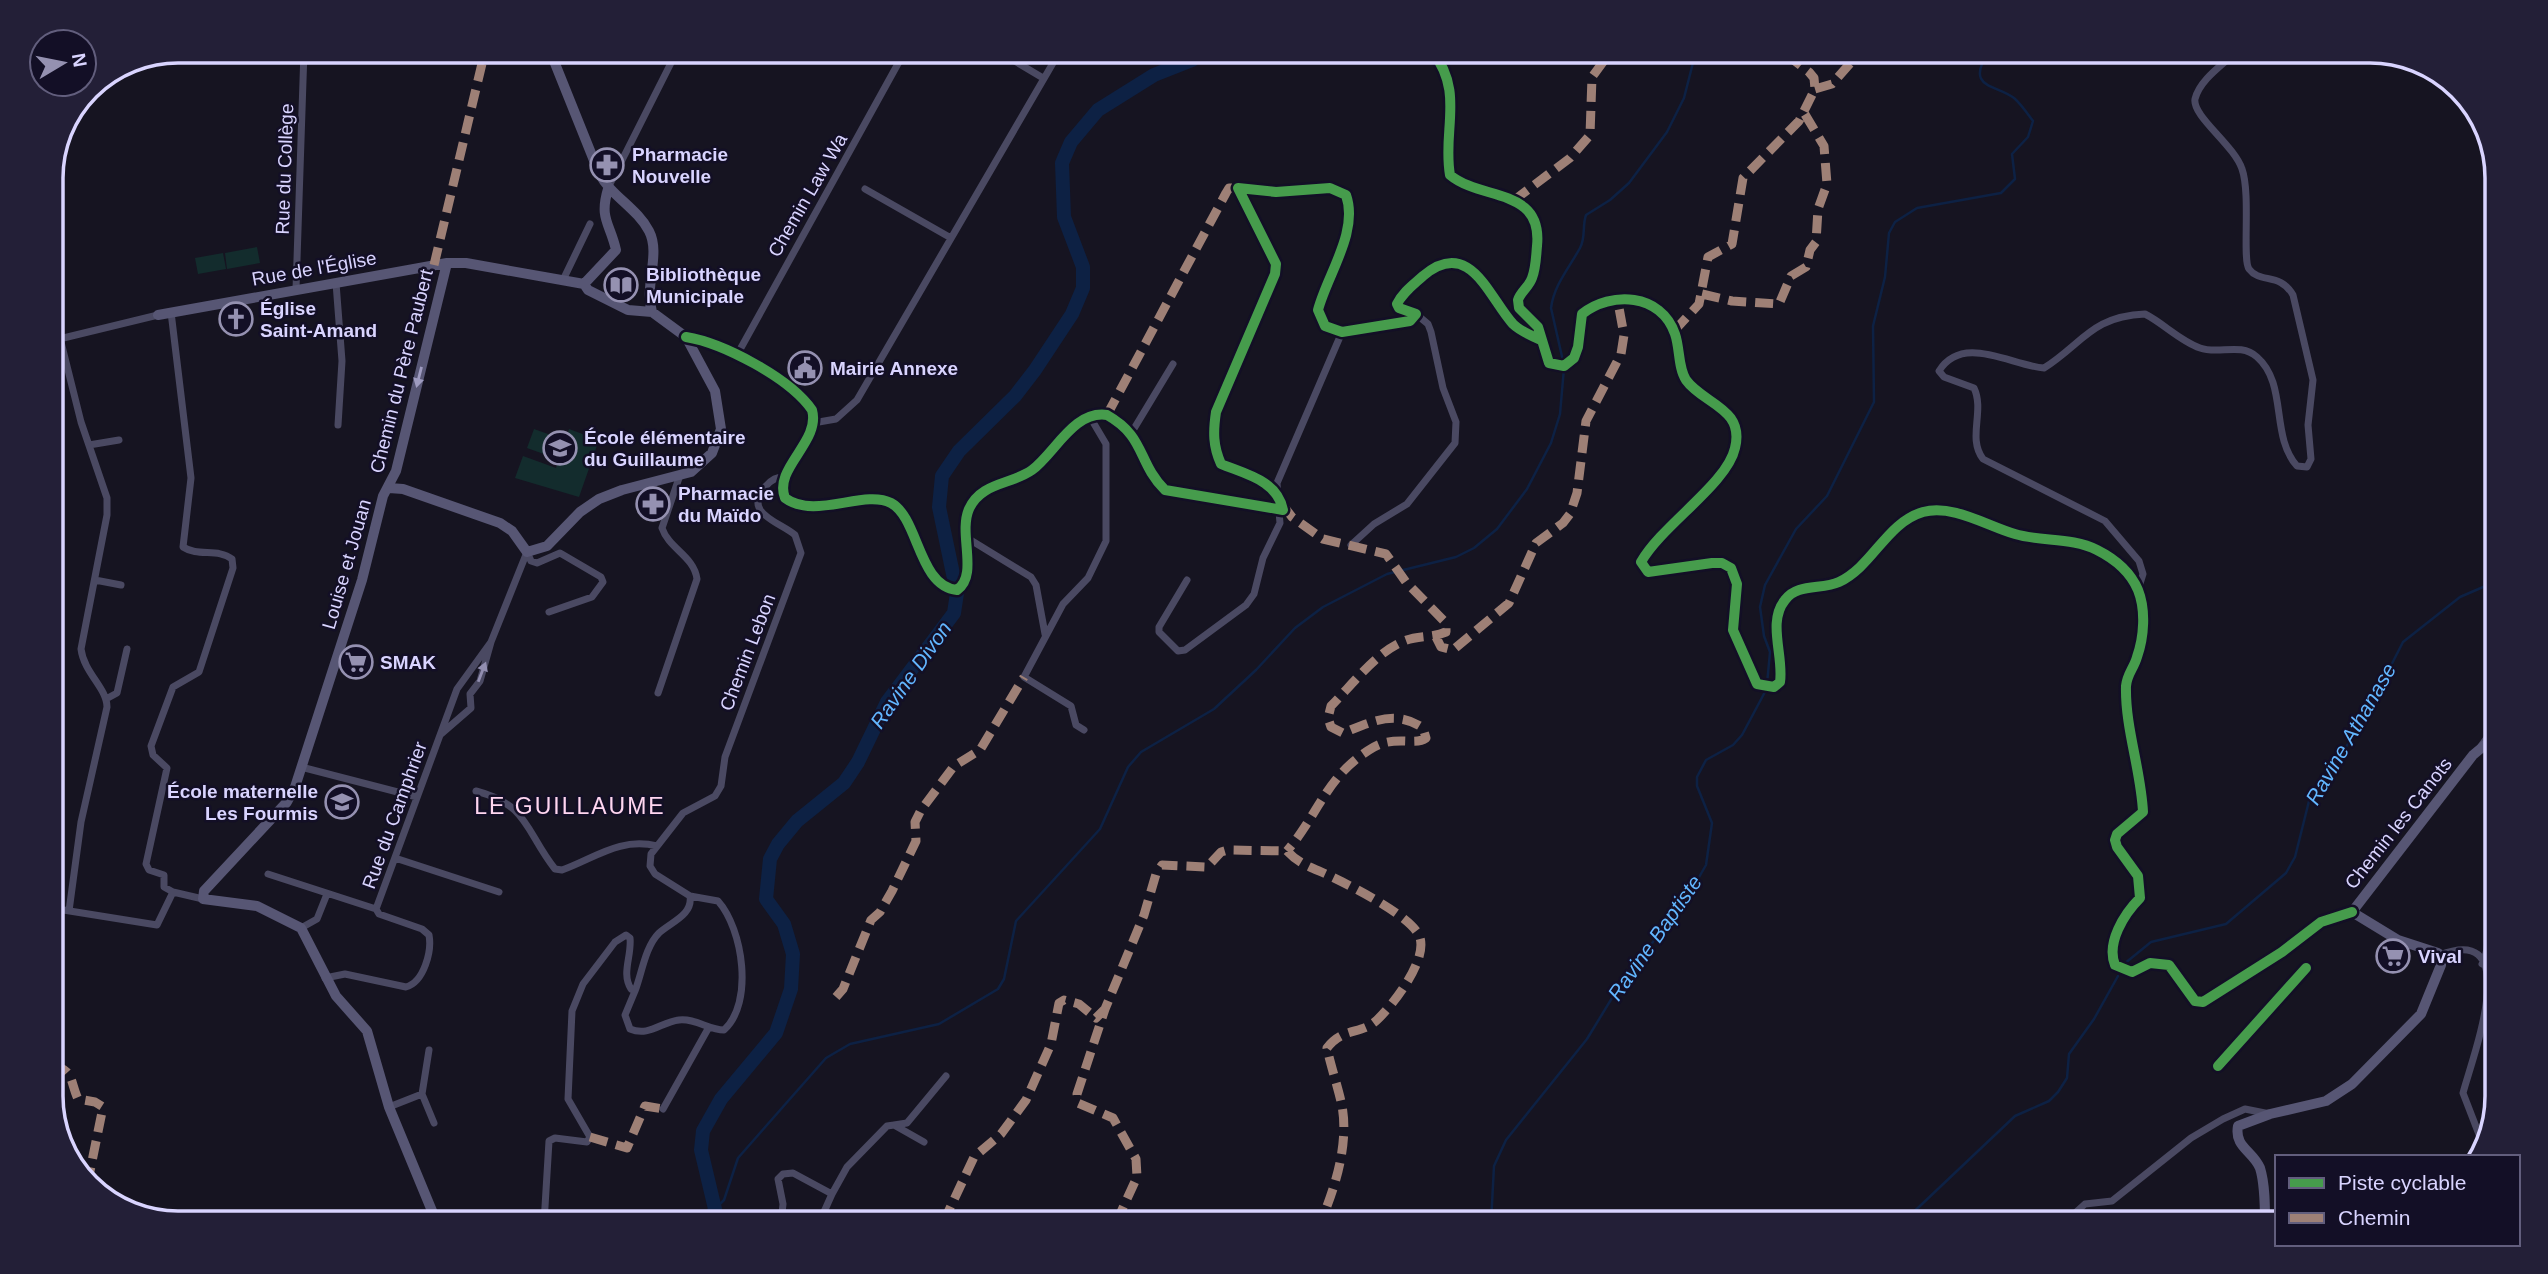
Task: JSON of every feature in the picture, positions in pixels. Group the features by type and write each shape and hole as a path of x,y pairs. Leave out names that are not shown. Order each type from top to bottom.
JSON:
{"street":[{"name":"Rue du Collège","path":"296,289 304,63"},
{"path":"555,63 590,155 608,189 649,231 653,264 648,287 652,312"},
{"path":"549,612 592,597 603,582 601,577 560,553 537,563 531,561 527,552 547,546 580,512 599,499 622,489 680,475 703,464 712,453 721,429 715,391 686,337 652,312 628,310 588,290 584,284 616,250 603,218 602,207 608,189 671,63"},
{"name":"Chemin Law Wa","path":"737,355 821,198 856,142 899,63"},
{"path":"1018,63 1043,78"},
{"path":"813,423 836,419 857,401 1052,63"},
{"path":"1441,63 1451,100 1450,176 1520,204 1535,220 1538,235 1534,273 1518,300 1519,307 1538,327 1549,363 1567,365 1578,347 1582,314 1602,300 1619,297 1634,299 1653,308 1670,323 1688,383 1725,409 1737,438 1730,463 1720,477 1658,536 1641,562 1648,572 1712,562 1731,568 1737,584 1733,630 1757,684 1774,687 1780,682 1777,620 1785,598 1796,591 1837,583 1853,573 1896,527 1925,512 1958,514 2016,534 2095,549 2123,566 2138,590 2142,604 2142,639 2126,683 2127,708 2143,812 2117,834 2115,840 2141,885 2140,898 2131,906 2113,945 2115,965 2132,972 2150,963 2169,965 2195,1001 2203,1002 2282,952 2321,922 2352,912"},
{"path":"2138,590 2143,574 2138,561 2105,521 1983,459 1976,442 1978,397 1974,388 1944,377 1939,372 1951,360 1975,352 1996,354 2024,367 2044,368 2079,337 2104,322 2145,314 2200,348 2239,349 2260,359 2273,382 2283,438 2290,458 2297,466 2306,467 2311,459 2308,425 2313,380 2293,295 2288,285 2279,280 2255,275 2248,268 2245,255 2249,199 2245,175 2232,146 2199,116 2196,108 2195,100 2209,76 2224,63"},
{"path":"1279,512 1282,506 1278,498 1251,473 1222,464 1215,450 1213,432 1216,412 1275,274 1276,264 1238,188 1276,192 1330,188 1346,195 1351,208 1337,263 1324,288 1318,310 1325,326 1342,332 1410,321 1416,314"},
{"path":"865,189 951,238"},
{"path":"563,280 590,224"},
{"name":"Rue de l'Église","path":"63,338 159,314 447,263 466,263 584,284"},
{"name":"Chemin du Père Paubert","path":"389,488 396,471 447,263"},
{"path":"1351,545 1374,524 1407,504 1455,443 1456,422 1443,388 1431,332 1428,324 1416,314 1399,308 1397,304 1401,295 1435,266 1463,266 1481,276 1516,327 1541,341"},
{"path":"336,283 342,361 338,425"},
{"path":"172,312 191,478 183,547 191,552 227,555 232,559 233,568 199,672 173,687 151,746 153,755 167,768 167,776 157,804 146,864 149,870 164,875 164,887 173,892 202,899 257,906 301,928 325,978 367,1031 389,1107 432,1211"},
{"path":"1278,498 1278,483 1342,332"},
{"path":"686,337 703,340 737,355 809,405 813,423 786,477 783,494 788,501 815,506 880,500 891,503 908,523 922,557 945,587 957,590 965,583 968,572 964,536 966,517 976,497 991,487 1030,472 1077,423 1090,416 1107,415 1132,432 1153,478 1165,491 1205,499 1259,504 1279,512 1282,517 1263,558 1254,594 1246,605 1185,650 1178,651 1159,632 1159,627 1187,580"},
{"path":"63,346 89,445 107,498 107,515 81,649 83,662 106,699 107,707 81,822 69,911"},
{"path":"1132,432 1173,364"},
{"path":"1084,730 1076,725 1071,706 1024,677 1063,604 1088,578 1106,541 1106,444 1090,416"},
{"path":"89,445 119,440"},
{"path":"658,693 697,579 692,563 665,536 662,528 680,475"},
{"name":"Chemin Lebon","path":"657,846 683,813 703,804 721,786 725,757 801,553 795,534 764,517 759,506 765,487 775,478 786,477"},
{"name":"Louise et Jouan","path":"202,899 204,891 213,880 287,802 362,580 383,496 389,488 403,489 500,523 512,531 527,552"},
{"path":"964,536 1031,578 1036,585 1045,634"},
{"name":"Rue du Camphrier","path":"440,734 471,708 470,694 485,668 491,642 527,552"},
{"path":"95,580 121,585"},
{"name":"Rue du Camphrier","path":"325,978 345,974 406,987 420,978 431,945 429,934 379,914 376,909 457,689 491,642"},
{"path":"106,699 116,695 127,649"},
{"path":"2478,750 2485,740"},
{"name":"Chemin les Canots","path":"2440,956 2390,936 2352,912 2478,750 2485,748"},
{"path":"301,767 416,797"},
{"path":"476,791 500,797 512,805 555,869 562,870 608,848 627,843 657,846"},
{"path":"657,846 651,854 650,866 655,874 690,896 718,901 726,910 743,977 740,1002 730,1024 724,1030 678,1020 639,1033 630,1029 625,1014 650,947 657,935 686,913 691,904 690,896"},
{"path":"395,858 499,892"},
{"path":"268,874 376,909"},
{"path":"63,910 157,925 173,892"},
{"path":"301,928 317,919 327,894"},
{"path":"545,1211 550,1141 555,1138 587,1142 590,1137 568,1099 568,1046 573,1004 583,984 615,942 625,935 630,938 631,950 625,975 631,989 635,991"},
{"path":"2264,1211 2261,1172 2236,1135 2238,1126 2270,1114 2326,1101 2376,1063 2421,1014 2441,965 2440,956 2466,949 2482,964 2485,972"},
{"path":"2482,964 2485,955"},
{"path":"2479,1134 2463,1093 2480,1042 2485,1016"},
{"path":"663,1109 709,1027"},
{"path":"429,1049 422,1094 434,1123"},
{"path":"824,1211 846,1167 887,1126 907,1123 946,1076"},
{"path":"389,1107 422,1094"},
{"path":"2077,1211 2085,1204 2112,1201 2191,1138 2223,1119 2245,1109 2270,1114"},
{"path":"894,1125 924,1143"},
{"path":"782,1211 778,1179 783,1174 793,1173 832,1194"}],"green space":[{"path":"257,247 260,263 227,269 225,253"},
{"path":"223,253 226,269 198,274 195,258"},
{"path":"534,429 562,439 555,458 527,448"},
{"path":"569,429 599,440 579,497 515,478 523,456 556,468"}],"waterway":[{"name":"Ravine Divon","path":"714,1211 701,1150 703,1131 721,1099 776,1033 791,989 793,954 784,924 766,899 770,859 778,844 797,821 844,783 858,762 887,702 954,613 957,593 939,507 942,476 959,451 1015,396 1035,370 1072,314 1083,288 1083,267 1064,217 1062,163 1071,142 1098,110 1154,75 1184,63"},
{"path":"1563,361 1551,308 1559,284 1582,244 1586,215 1610,200 1629,183 1667,132 1684,98 1693,63"},
{"name":"Ravine Baptiste","path":"1767,684 1770,652 1764,636 1760,607 1765,585 1796,529 1827,496 1874,402 1873,326 1885,277 1889,233 1895,222 1917,208 2001,193 2015,179 2012,154 2028,137 2033,121 2014,98 1985,84 1981,79 1982,63"},
{"path":"715,1209 724,1200 738,1158 826,1058 850,1044 939,1024 998,989 1004,979 1016,921 1100,829 1128,767 1141,752 1214,709 1256,670 1295,628 1323,607 1387,574 1456,557 1474,548 1497,529 1527,489 1551,443 1560,414 1564,368"},
{"name":"Ravine Athanase","path":"2124,964 2151,942 2226,924 2286,873 2295,857 2310,797 2358,730 2403,642 2460,597 2485,586"},
{"name":"Ravine Baptiste","path":"1492,1211 1494,1166 1506,1140 1587,1039 1626,975 1683,905 1706,865 1712,823 1697,786 1697,777 1706,760 1733,745 1742,735 1766,690"},
{"name":"Ravine Athanase","path":"1915,1211 2015,1116 2049,1101 2058,1092 2067,1078 2069,1054 2094,1019 2118,976"}],"marked path":[{"path":"434,265 482,63"},
{"path":"1513,201 1570,158 1590,135 1592,77 1602,63"},
{"path":"1674,331 1699,304 1708,257 1732,244 1743,178 1799,121 1815,89 1814,78 1797,63"},
{"path":"1815,89 1832,84 1850,63"},
{"path":"1702,294 1732,301 1779,304 1791,276 1806,267 1810,250 1816,242 1818,209 1827,184 1824,146 1803,111"},
{"path":"1107,415 1226,193 1229,188 1238,188"},
{"path":"1436,637 1441,647 1453,650 1509,603 1536,543 1563,523 1570,514 1577,493 1586,421 1621,354 1624,335 1617,297"},
{"path":"1282,504 1292,517 1323,539 1386,554 1406,582 1446,623 1446,632 1409,639 1384,653 1331,706 1328,718 1331,727 1343,733 1383,719 1403,719 1423,728 1426,738 1382,743 1358,758 1345,769 1325,794 1287,851"},
{"path":"836,997 843,989 871,920 880,912 892,891 916,841 915,822 921,810 954,766 980,750 1024,677"},
{"path":"1121,1211 1137,1177 1136,1159 1113,1118 1078,1103 1077,1094 1105,1009 1144,915 1156,874 1162,865 1207,867 1221,852 1228,850 1287,851"},
{"path":"1287,851 1301,862 1394,911 1420,938 1421,948 1414,970 1391,1004 1371,1025 1339,1037 1327,1048 1342,1106 1344,1136 1335,1181 1325,1211"},
{"path":"949,1211 974,1157 1001,1134 1026,1100 1051,1044 1059,1003 1064,1000 1079,1004 1096,1018 1105,1009"},
{"path":"63,1070 68,1073 78,1099 95,1102 103,1107 90,1171"},
{"path":"590,1137 627,1148 645,1106 663,1109"}],"cycle path":[{"path":"1440,63 1448,81 1450,97 1450,175 1463,183 1520,204 1530,214 1536,227 1534,270 1531,281 1518,300 1519,308 1538,327 1549,363 1564,366 1574,358 1582,314 1594,307 1620,299 1647,304 1659,310 1668,320 1675,334 1686,380 1721,408 1734,424 1735,448 1730,462 1708,490 1664,533 1641,562 1648,572 1712,563 1722,563 1731,568 1737,584 1733,630 1757,684 1774,687 1780,682 1777,618 1785,600 1796,591 1839,582 1851,575 1899,525 1923,512 1934,510 1958,513 2015,534 2087,546 2110,557 2126,571 2138,590 2143,615 2139,649 2126,686 2128,718 2143,812 2117,834 2115,840 2138,876 2140,898 2118,929 2113,948 2115,965 2132,972 2150,963 2169,965 2195,1001 2203,1002 2282,952 2321,922 2352,912"},
{"path":"686,337 718,346 755,364 788,386 812,410 810,433 785,476 785,498 810,506 867,499 891,503 908,522 926,565 934,577 944,586 957,590 967,575 966,519 974,500 989,489 1032,470 1075,426 1095,415 1107,415 1129,432 1156,480 1165,490 1283,510 1280,500 1267,485 1221,464 1215,445 1216,412 1275,274 1276,264 1238,188 1276,192 1330,188 1346,195 1349,209 1345,238 1318,310 1325,326 1342,332 1410,321 1416,314 1399,308 1397,304 1402,296 1423,276 1439,266 1454,263 1477,275 1516,327 1541,340"},
{"path":"2218,1066 2306,968"}],"place":[{"name":"Pharmacie Nouvelle","path":"607,165"},
{"name":"Bibliothèque Municipale","path":"621,285"},
{"name":"Église Saint-Amand","path":"236,319"},
{"name":"Mairie Annexe","path":"805,368"},
{"name":"École élémentaire du Guillaume","path":"560,448"},
{"name":"Pharmacie du Maïdo","path":"653,504"},
{"name":"SMAK","path":"356,662"},
{"name":"École maternelle Les Fourmis","path":"342,802"},
{"name":"Vival","path":"2393,956"}],"district":[{"name":"LE GUILLAUME","path":"570,806"}]}
